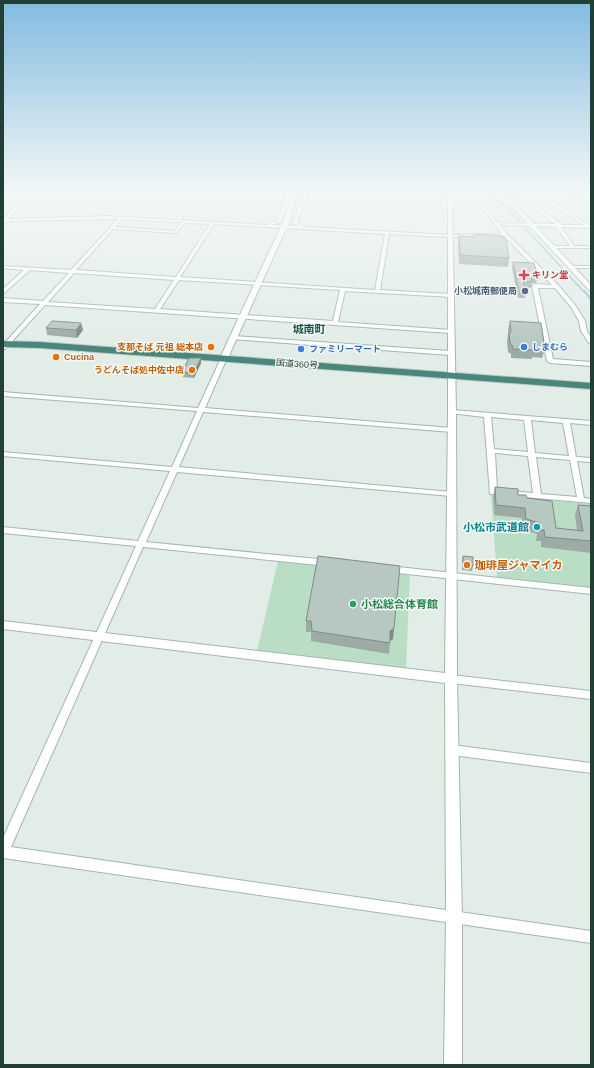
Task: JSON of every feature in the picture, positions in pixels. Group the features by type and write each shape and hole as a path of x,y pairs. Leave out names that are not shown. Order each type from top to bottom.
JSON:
{"highway":[{"name":"国道360号","path":"4,345 35,344 591,386"}],"street":[{"path":"4,345 98,243"},
{"path":"156,311 200,243"},
{"path":"276,243 3,851 591,937"},
{"path":"377,291 385,243"},
{"path":"450,243 450,375 452,412 451,679 454,918 453,1065"},
{"path":"513,243 557,287 573,306 582,321 584,331 591,342"},
{"path":"548,243 591,289"},
{"path":"571,243 573,247"},
{"path":"552,247 591,247"},
{"path":"3,267 450,296"},
{"path":"572,267 591,267"},
{"path":"3,292 28,269"},
{"path":"557,287 535,286 550,361 591,364"},
{"path":"335,323 343,289"},
{"path":"3,300 450,331"},
{"path":"234,338 450,353"},
{"path":"3,394 452,430"},
{"path":"452,412 591,423"},
{"path":"487,414 493,492 591,501"},
{"path":"527,418 537,496"},
{"path":"566,421 581,500"},
{"path":"491,451 591,460"},
{"path":"3,454 173,471 451,494"},
{"path":"3,530 340,564"},
{"path":"380,568 591,590"},
{"path":"3,625 591,695"},
{"path":"452,750 591,768"}],"green space":[{"path":"491,495 591,504 591,588 497,578"},
{"path":"278,561 410,575 406,669 257,651"}],"building":[{"path":"459,243 507,243 509,258 460,255"},
{"path":"513,262 534,263 538,277 531,277 532,282 523,281 526,292 519,292"},
{"path":"52,321 81,323 76,330 46,328"},
{"path":"510,321 541,323 545,349 513,349 510,343"},
{"path":"189,358 201,358 194,373 182,372"},
{"path":"495,487 518,489 518,495 526,495 527,498 552,501 556,528 583,531 578,505 591,506 591,541 545,537 544,530 539,530 540,523 526,519 525,508 496,505"},
{"name":"小松総合体育館","path":"318,556 400,566 394,628 390,631 390,643 312,631 311,621 306,621"},
{"path":"463,556 473,557 473,566 463,564"}],"waterway":[{"path":"539,243 584,292"},
{"path":"584,291 591,299"}],"place":[{"name":"キリン堂","path":"524,275"},
{"name":"小松城南郵便局","path":"525,291"},
{"name":"支那そば 元祖 総本店","path":"211,347"},
{"name":"しまむら","path":"524,347"},
{"name":"ファミリーマート","path":"301,349"},
{"name":"Cucina","path":"56,357"},
{"name":"うどんそば処中佐中店","path":"192,370"},
{"name":"小松市武道館","path":"537,527"},
{"name":"珈琲屋ジャマイカ","path":"467,565"},
{"name":"小松総合体育館","path":"353,604"}],"district":[{"name":"城南町","path":"309,329"}]}
